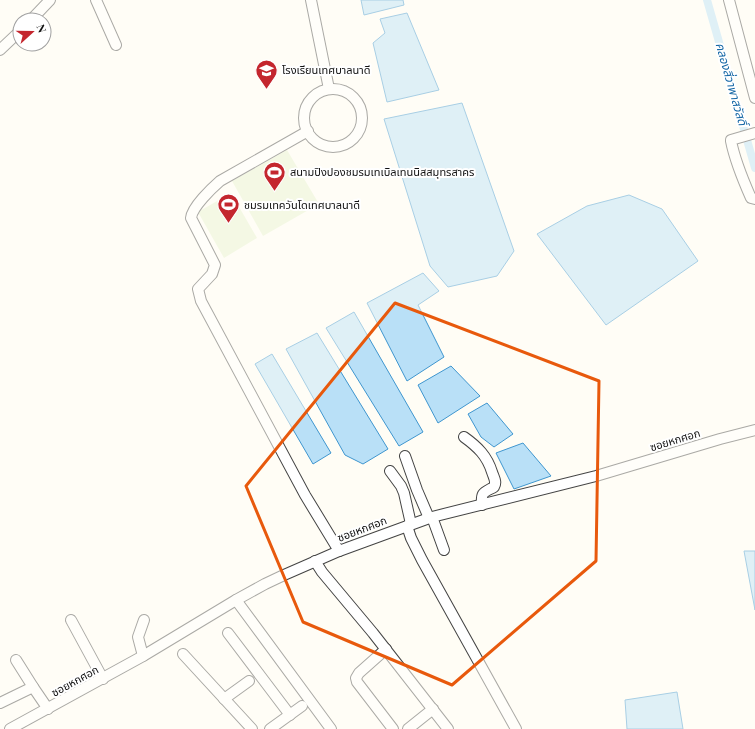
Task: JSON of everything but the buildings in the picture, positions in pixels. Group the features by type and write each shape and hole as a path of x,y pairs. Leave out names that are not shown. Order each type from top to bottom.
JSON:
{"street":[{"path":"96,0 116,45"},
{"path":"311,0 329,89"},
{"path":"729,0 755,98"},
{"path":"38,12 47,1"},
{"path":"0,50 12,39"},
{"path":"329,89 340,90 350,94 358,102 362,112 362,124 350,142 335,147 324,145 315,140 308,132 305,115 311,100 319,93 329,89"},
{"path":"308,132 220,181 211,188 195,208 191,218 215,265 212,274 198,289 201,301 305,495 339,551"},
{"path":"755,133 731,141 736,161 751,198 755,199"},
{"name":"ซอยหกศอก","path":"10,729 143,656 240,606 284,575 318,566 339,551 410,530 482,505 596,476 755,430"},
{"path":"464,437 477,446 485,455 496,481 494,487 481,496 482,505"},
{"path":"405,456 417,490 433,522 444,550"},
{"path":"390,471 401,486 404,493 410,530 516,729"},
{"path":"318,566 386,649 448,729"},
{"path":"240,606 331,729"},
{"path":"71,620 103,679"},
{"path":"143,656 138,638 144,620"},
{"path":"228,633 290,715"},
{"path":"386,649 359,673 356,678 357,682 393,729"},
{"path":"183,654 252,729"},
{"path":"16,660 48,709"},
{"path":"224,699 248,681"},
{"path":"0,703 33,687"},
{"path":"270,729 302,706"},
{"path":"408,729 433,709"}],"highlighted area":[{"path":"395,303 599,381 596,561 452,685 303,622 246,486"}],"green space":[{"name":"สนามปิงปองชมรมเทเบิลเทนนิสสมุทรสาคร","path":"287,150 319,204 263,236 232,181"},
{"name":"ชมรมเทควันโดเทศบาลนาดี","path":"231,193 257,238 224,258 198,212"}],"water":[{"path":"361,0 403,0 404,5 364,15"},
{"path":"407,13 439,90 387,102 373,43 385,33 380,19"},
{"path":"462,103 514,251 497,276 448,287 430,266 384,119"},
{"path":"629,195 662,209 698,261 606,325 537,234 587,206"},
{"path":"423,273 439,291 418,305 444,357 407,381 367,303"},
{"path":"354,312 423,432 399,446 326,328"},
{"path":"317,333 388,449 363,464 345,455 286,349"},
{"path":"272,354 331,453 313,464 255,364"},
{"path":"451,366 480,396 438,423 418,385"},
{"path":"487,403 513,434 494,447 481,437 468,414"},
{"path":"523,443 551,476 514,489 496,453"},
{"path":"744,551 755,551 755,610"},
{"path":"677,692 683,729 627,729 625,700"}],"waterway":[{"name":"คลองสี่วาพาสวัสดิ์","path":"707,0 755,168"}],"place":[{"name":"โรงเรียนเทศบาลนาดี","path":"267,90"},
{"name":"สนามปิงปองชมรมเทเบิลเทนนิสสมุทรสาคร","path":"275,192"},
{"name":"ชมรมเทควันโดเทศบาลนาดี","path":"228,224"}]}
